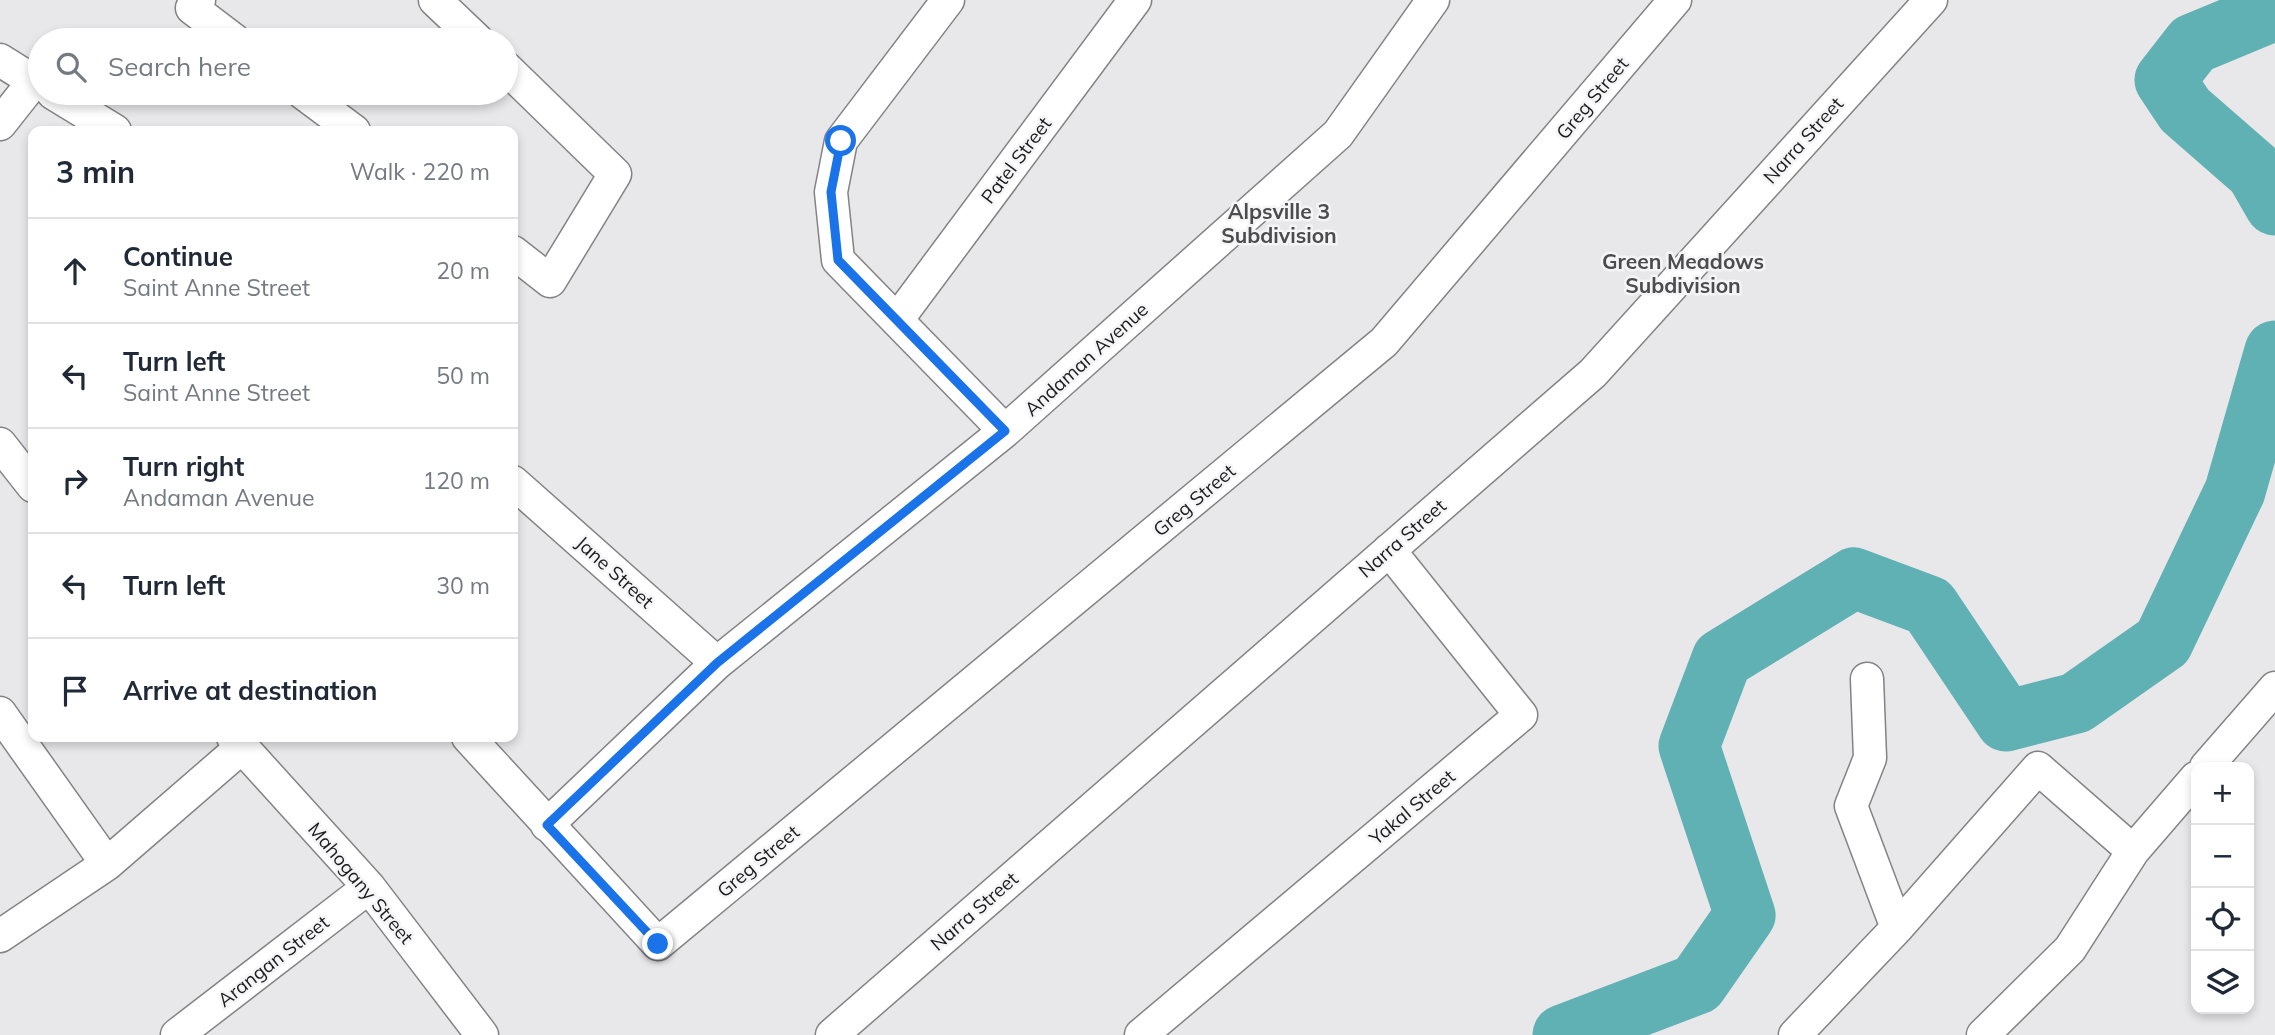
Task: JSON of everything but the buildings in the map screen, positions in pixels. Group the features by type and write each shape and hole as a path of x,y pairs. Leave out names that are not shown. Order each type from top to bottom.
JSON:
{"street":[{"path":"199,0 192,8 218,28"},
{"path":"436,0 465,28"},
{"path":"948,0 841,141 831,192 838,260 1005,431"},
{"name":"Patel Street","path":"897,320 1135,0"},
{"name":"Andaman Avenue","path":"547,825 717,663 1005,431 1338,134 1433,0"},
{"name":"Greg Street","path":"547,825 658,944 1384,342 1675,0"},
{"name":"Narra Street","path":"832,1035 1594,373 1931,0"},
{"path":"0,60 28,77"},
{"path":"518,80 615,174 550,281 518,256"},
{"path":"0,124 28,99"},
{"path":"73,105 107,126"},
{"path":"319,105 347,126"},
{"path":"0,444 28,480"},
{"name":"Jane Street","path":"518,486 717,663"},
{"name":"Yakal Street","path":"1141,1035 1521,715 1389,550"},
{"path":"1867,679 1870,758 1851,806 1897,928"},
{"path":"2210,762 2275,688"},
{"path":"0,713 107,864"},
{"path":"0,936 107,864 237,742"},
{"name":"Mahogany Street","path":"237,742 369,887 482,1035"},
{"path":"472,742 547,825"},
{"path":"1795,1033 1897,928 2038,768 2133,851"},
{"path":"1983,1035 2070,949 2133,851 2191,784"},
{"name":"Arangan Street","path":"177,1035 369,887"}],"waterway":[{"path":"2275,10 2193,44 2165,80 2185,110 2256,172 2275,205"},
{"path":"1563,1035 1697,984 1745,915 1689,746 1722,659 1854,578 1929,606 2006,721 2076,703 2163,642 2235,491 2275,351"}],"district":[{"name":"Alpsville 3 Subdivision","path":"1279,223"},
{"name":"Green Meadows Subdivision","path":"1683,273"}],"route":[{"path":"658,944 547,825 717,663 1005,431 838,260 831,192 841,141"}]}
